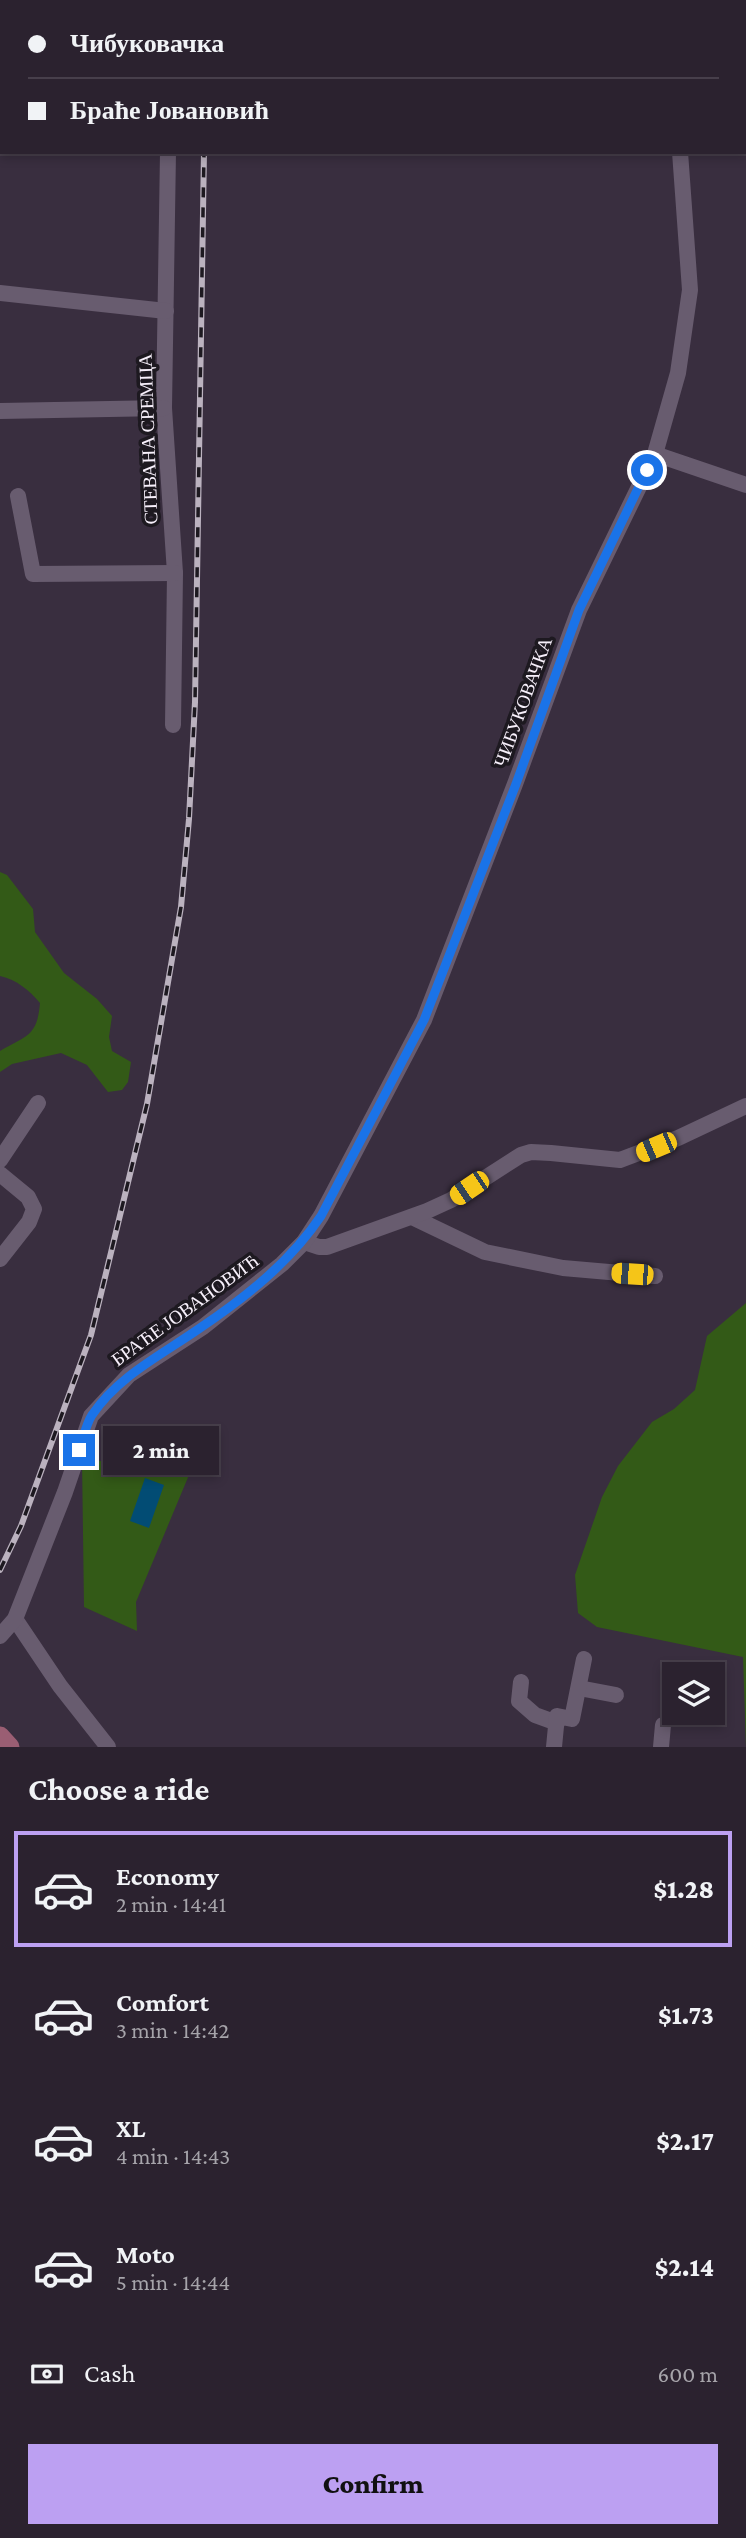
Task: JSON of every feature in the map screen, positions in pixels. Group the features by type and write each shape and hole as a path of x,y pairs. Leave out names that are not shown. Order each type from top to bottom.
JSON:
{"main road":[{"path":"0,1736 10,1747"}],"street":[{"name":"СТЕВАНА СРЕМЦА","path":"168,154 164,408 175,573 173,725"},
{"name":"ЧИБУКОВАЧКА","path":"304,1242 321,1216 424,1020 516,784 579,610 655,454 678,373 690,290 680,154"},
{"path":"0,293 166,311"},
{"path":"0,411 164,408"},
{"path":"655,454 746,485"},
{"path":"18,496 33,574 175,573"},
{"path":"0,1160 38,1103"},
{"path":"304,1242 312,1246 327,1247 412,1217 451,1200 531,1152 620,1160 678,1138 746,1106"},
{"path":"0,1174 28,1197 34,1209 29,1222 0,1259"},
{"path":"412,1217 485,1252 563,1268 655,1276"},
{"name":"БРАЋЕ ЈОВАНОВИЋ","path":"0,1636 15,1619 65,1492 91,1416 129,1375 202,1327 253,1289 304,1242"},
{"path":"15,1619 60,1686 108,1747"},
{"path":"554,1747 557,1716 572,1719 584,1659"},
{"path":"521,1682 519,1701 535,1715 557,1723"},
{"path":"579,1688 616,1695"},
{"path":"661,1747 663,1726"}],"green space":[{"path":"0,872 7,875 33,909 35,932 64,973 97,999 112,1016 109,1037 112,1051 131,1062 128,1082 122,1090 108,1092 87,1065 61,1053 12,1064 0,1072 0,1051 29,1034 36,1023 40,1003 22,986 0,976"},
{"path":"746,1303 746,1747 743,1657 597,1627 578,1613 575,1575 602,1497 618,1466 652,1422 674,1409 695,1390 707,1336"},
{"path":"82,1459 164,1468 189,1475 136,1602 137,1631 84,1607"}],"water":[{"path":"145,1478 164,1485 149,1528 130,1521"}],"railway":[{"path":"0,1570 21,1526 91,1335 147,1104 181,907 195,702 204,154"}],"route":[{"path":"79,1450 91,1416 129,1375 202,1327 253,1289 304,1242 321,1216 424,1020 516,784 579,610 647,470"}]}
